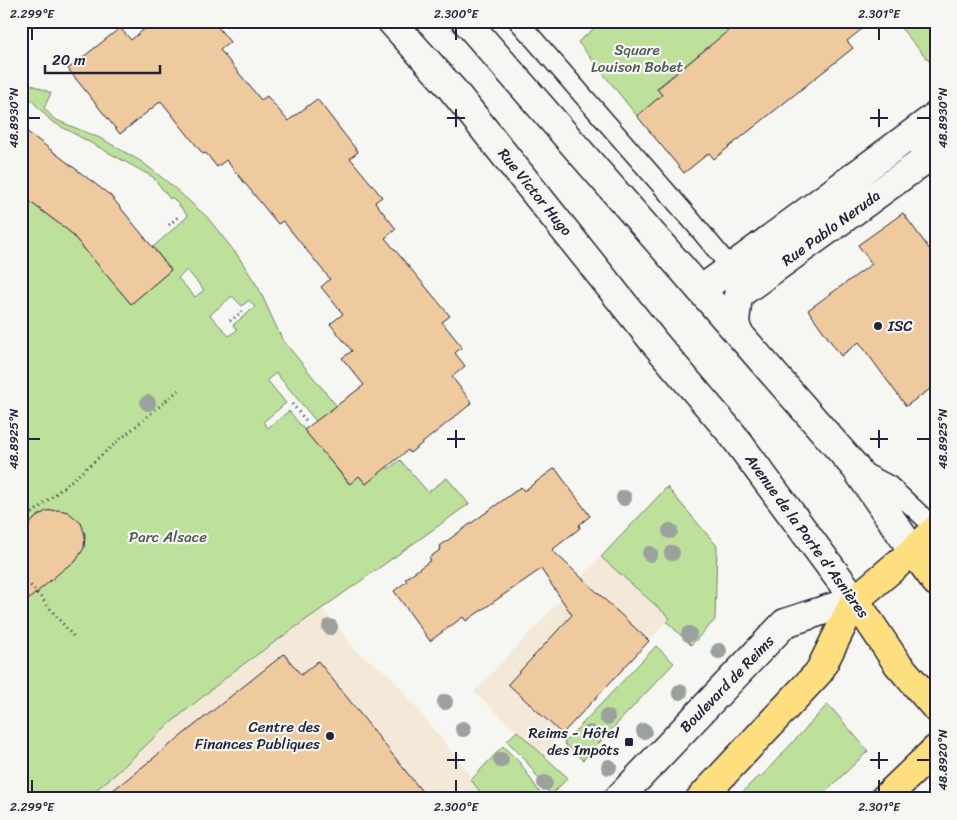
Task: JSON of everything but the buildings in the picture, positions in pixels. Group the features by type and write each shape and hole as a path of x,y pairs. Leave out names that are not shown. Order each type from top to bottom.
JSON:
{"main road":[{"name":"Rue Victor Hugo","path":"391,21 452,89 675,366"},
{"path":"466,21 855,468 936,582"},
{"name":"Rue Pablo Neruda","path":"700,290 936,116"},
{"name":"Rue Pablo Neruda","path":"738,295 922,162 936,124"},
{"path":"738,295 735,322 738,333"},
{"name":"Avenue de la Porte d'Asnières","path":"675,366 732,434 855,600 897,663 936,708"},
{"path":"700,799 819,672 855,600 936,529"},
{"name":"Boulevard de Reims","path":"618,799 785,623 855,600"},
{"path":"884,799 936,750"}],"lane":[{"path":"518,21 731,268 735,277 738,295"},
{"path":"855,468 889,485 936,529"}],"path":[{"path":"169,225 179,216"},
{"path":"230,321 244,310"},
{"path":"21,523 180,389"},
{"path":"292,404 308,423"},
{"path":"21,574 73,636"}],"shaded area":[{"path":"601,557 670,618 542,754 474,692"},
{"path":"322,608 358,653 389,674 473,778 471,780 486,799 59,799"}],"green space":[{"name":"Square Louison Bobet","path":"603,21 750,21 707,48 657,88 662,95 637,116 578,42"},
{"path":"895,21 936,21 934,67"},
{"name":"Parc Alsace","path":"21,80 51,93 44,108 54,119 102,139 142,162 207,217 238,256 258,287 282,339 388,469 400,460 428,492 447,478 469,504 234,671 162,730 118,772 85,799 21,799 21,195 70,232 131,304 171,270 153,247 188,216 172,197 170,199 153,177 51,121 21,89","holes":["187,270 204,290 195,297 178,278","232,296 242,306 249,300 255,307 233,325 237,330 229,336 210,315","276,373 355,468 376,475 366,484 359,476 349,484 289,411 268,428 263,422 286,403 267,380"]},
{"path":"667,487 717,546 715,620 691,645 667,622 670,618 601,557"},
{"path":"656,646 674,663 583,760 564,743"},
{"path":"828,704 868,751 818,799 736,799 758,776 760,778"},
{"path":"517,731 568,778 552,794 549,793 524,758 507,741"},
{"path":"503,746 520,763 544,799 486,799 471,780"}],"place":[{"name":"ISC","path":"878,326"},
{"name":"Centre des Finances Publiques","path":"330,736"},
{"name":"Reims - Hôtel des Impôts","path":"629,742"}]}
